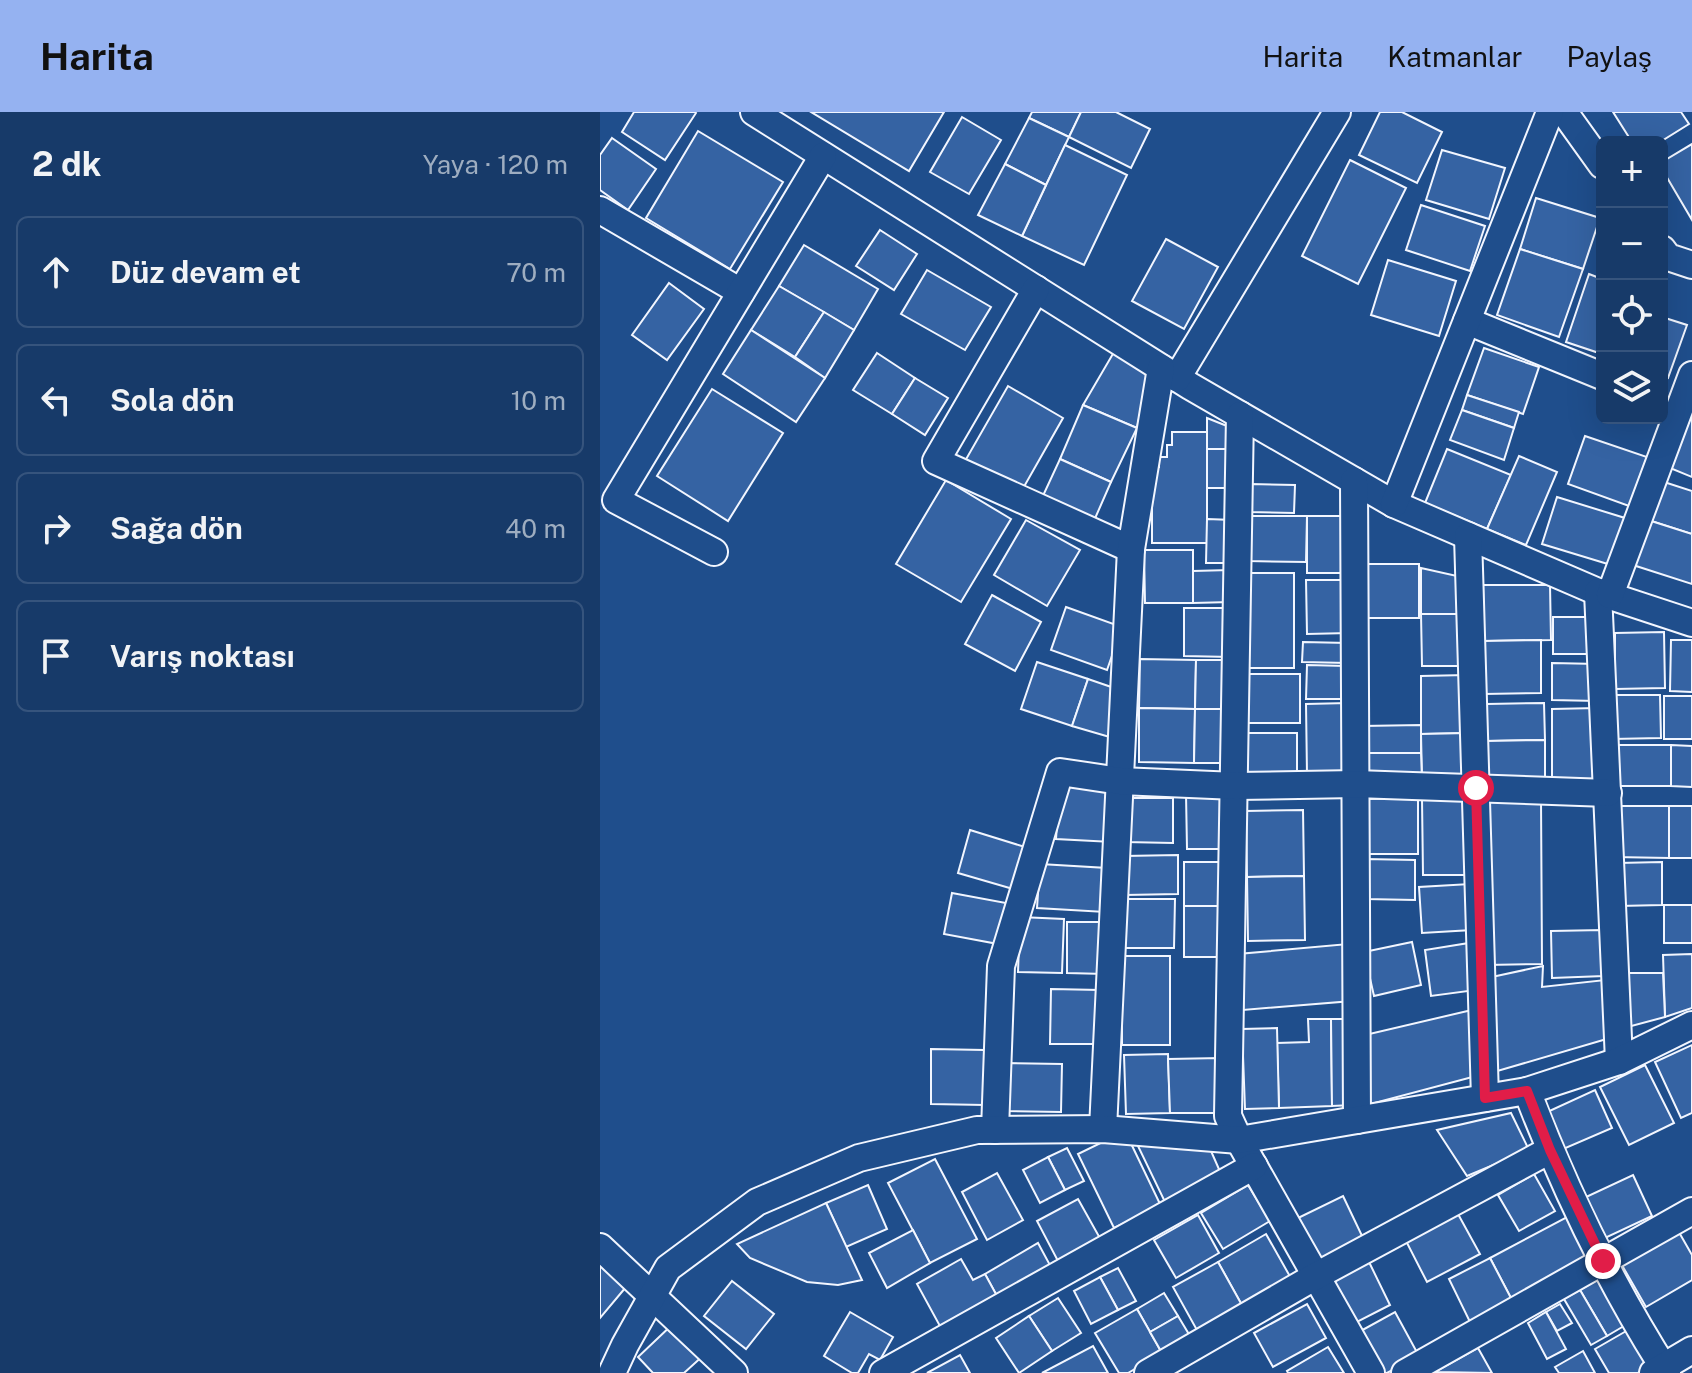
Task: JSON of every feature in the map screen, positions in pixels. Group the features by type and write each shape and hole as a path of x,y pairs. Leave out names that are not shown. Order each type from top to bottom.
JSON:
{"street":[{"path":"754,112 1169,373 1394,504 1604,593 1692,623"},
{"path":"1103,1129 1131,549 1169,373 1337,112"},
{"path":"1394,504 1550,112"},
{"path":"1564,112 1596,157"},
{"path":"714,552 616,500 823,156"},
{"path":"600,210 741,292"},
{"path":"1668,257 1692,265"},
{"path":"1036,289 936,461 1131,549"},
{"path":"1467,321 1596,374"},
{"path":"1619,1061 1608,793 1604,593 1671,404 1692,375"},
{"path":"1240,415 1228,1116 1371,1373"},
{"path":"1354,481 1357,1120"},
{"path":"1468,536 1485,1098"},
{"path":"995,1130 1001,966 1060,772 1120,781 1236,786 1356,784 1608,793"},
{"path":"612,1373 668,1268 757,1202 859,1158 977,1130 1103,1129 1239,1140 1527,1091 1619,1061 1692,1025"},
{"path":"1527,1091 1550,1150 1603,1261 1661,1371 1692,1350"},
{"path":"1148,1373 1316,1276 1550,1150"},
{"path":"884,1373 1254,1166"},
{"path":"1405,1373 1692,1211"},
{"path":"600,1247 734,1373"}],"building":[{"path":"634,112 696,113 665,160 622,132"},
{"path":"811,112 944,112 909,171"},
{"path":"1032,112 1081,112 1069,137 1029,118"},
{"path":"1081,112 1116,112 1150,129 1131,168 1069,137"},
{"path":"1380,112 1402,112 1442,132 1417,183 1359,155"},
{"path":"1613,112 1681,112 1689,124 1668,137 1628,136"},
{"path":"962,117 1001,140 969,194 930,172"},
{"path":"1029,118 1069,137 1046,185 1005,164"},
{"path":"698,131 783,182 730,269 646,218"},
{"path":"612,138 656,169 628,210 600,190 600,155"},
{"path":"1692,144 1692,220 1668,179 1668,158"},
{"path":"1065,145 1127,175 1084,265 1022,236"},
{"path":"1442,150 1505,168 1489,219 1426,200"},
{"path":"1350,160 1406,188 1358,284 1302,256"},
{"path":"1005,164 1046,185 1022,236 978,215"},
{"path":"1536,198 1596,217 1596,230 1583,269 1520,249"},
{"path":"1421,205 1485,226 1470,271 1406,250"},
{"path":"880,230 917,254 894,290 856,266"},
{"path":"1166,239 1218,267 1184,329 1132,301"},
{"path":"804,245 878,289 854,330 779,286"},
{"path":"1520,249 1583,269 1559,337 1497,315"},
{"path":"1388,260 1456,281 1439,336 1371,315"},
{"path":"927,270 991,307 965,350 901,314"},
{"path":"1589,274 1596,277 1596,352 1566,342"},
{"path":"669,283 704,309 667,360 632,335"},
{"path":"779,286 824,312 795,357 751,330"},
{"path":"824,312 854,330 825,378 795,357"},
{"path":"1668,319 1687,325 1668,378"},
{"path":"751,330 825,378 796,422 723,374"},
{"path":"1484,348 1539,367 1523,414 1467,395"},
{"path":"1114,352 1149,371 1137,428 1083,405"},
{"path":"877,353 915,378 892,414 853,390"},
{"path":"915,378 948,398 925,435 892,414"},
{"path":"1008,386 1063,418 1021,492 965,461"},
{"path":"712,389 783,433 728,521 657,476"},
{"path":"1467,395 1519,412 1514,428 1462,410"},
{"path":"1083,405 1137,428 1111,482 1060,459"},
{"path":"1462,410 1514,428 1504,460 1450,440"},
{"path":"1207,418 1237,430 1237,449 1207,449"},
{"path":"1692,419 1692,477 1670,468"},
{"path":"1172,432 1207,432 1207,543 1152,543 1152,467 1159,467 1159,457 1167,457 1167,445 1172,445"},
{"path":"1585,436 1647,457 1629,506 1568,484"},
{"path":"1207,449 1237,449 1238,488 1207,488"},
{"path":"1447,449 1511,475 1487,529 1425,503"},
{"path":"1519,456 1557,472 1526,545 1487,529"},
{"path":"1060,459 1111,482 1093,523 1041,500"},
{"path":"946,480 1011,519 961,602 896,564"},
{"path":"1661,481 1692,491 1692,534 1648,520"},
{"path":"1250,484 1295,485 1294,513 1249,512"},
{"path":"1557,497 1625,518 1611,565 1542,544"},
{"path":"1248,516 1307,516 1306,562 1248,561"},
{"path":"1307,516 1349,516 1349,573 1307,573"},
{"path":"1207,519 1233,520 1232,563 1206,563"},
{"path":"1026,520 1080,550 1047,606 994,575"},
{"path":"1648,520 1692,534 1692,584 1633,565"},
{"path":"1144,550 1193,550 1193,603 1145,603"},
{"path":"1365,564 1419,564 1419,618 1365,618"},
{"path":"1421,568 1466,578 1467,614 1421,614"},
{"path":"1230,570 1231,602 1193,603 1193,571"},
{"path":"1249,573 1294,573 1294,668 1249,668"},
{"path":"1306,580 1349,580 1349,633 1307,634"},
{"path":"1483,585 1550,585 1551,640 1484,641"},
{"path":"992,595 1041,622 1015,671 965,644"},
{"path":"1066,607 1122,627 1107,670 1051,650"},
{"path":"1184,608 1231,608 1231,657 1184,656"},
{"path":"1421,614 1467,614 1468,666 1422,666"},
{"path":"1553,617 1598,617 1597,654 1553,654"},
{"path":"1664,632 1665,688 1615,689 1615,633"},
{"path":"1541,640 1541,693 1484,694 1484,641"},
{"path":"1671,640 1692,640 1692,692 1670,691"},
{"path":"1303,642 1348,643 1347,663 1302,662"},
{"path":"1140,659 1196,660 1195,709 1139,708"},
{"path":"1196,660 1236,660 1235,709 1195,709"},
{"path":"1037,662 1088,679 1072,726 1021,709"},
{"path":"1552,663 1598,664 1597,701 1552,700"},
{"path":"1307,665 1347,666 1347,699 1306,699"},
{"path":"1248,674 1300,674 1300,723 1247,723"},
{"path":"1466,675 1468,733 1421,734 1421,676"},
{"path":"1088,679 1120,690 1113,738 1072,726"},
{"path":"1612,695 1660,695 1661,738 1612,739"},
{"path":"1664,696 1692,696 1692,739 1664,739"},
{"path":"1348,703 1349,774 1307,775 1306,704"},
{"path":"1544,703 1545,740 1487,741 1487,704"},
{"path":"1139,708 1195,709 1194,763 1139,762"},
{"path":"1597,708 1598,782 1552,783 1552,709"},
{"path":"1195,709 1235,709 1235,763 1194,763"},
{"path":"1421,725 1421,753 1362,753 1362,726"},
{"path":"1246,733 1297,733 1297,775 1246,775"},
{"path":"1468,733 1469,779 1422,780 1421,734"},
{"path":"1545,740 1545,784 1488,784 1487,741"},
{"path":"1610,745 1671,745 1671,786 1610,786"},
{"path":"1671,745 1692,746 1692,787 1671,786"},
{"path":"1362,753 1421,753 1422,780 1362,780"},
{"path":"1060,781 1115,785 1112,842 1056,839"},
{"path":"1228,793 1228,849 1187,849 1186,794"},
{"path":"1125,798 1173,798 1173,843 1125,842"},
{"path":"1418,798 1418,854 1367,854 1366,799"},
{"path":"1422,799 1466,799 1466,875 1423,875"},
{"path":"1541,799 1542,964 1486,965 1485,800"},
{"path":"1614,806 1669,806 1669,858 1614,857"},
{"path":"1669,806 1692,806 1692,858 1669,858"},
{"path":"1303,810 1304,876 1247,877 1246,811"},
{"path":"970,830 1025,847 1013,889 958,873"},
{"path":"1178,855 1178,894 1125,895 1124,856"},
{"path":"1365,859 1415,860 1415,900 1365,899"},
{"path":"1184,862 1229,862 1229,906 1184,906"},
{"path":"1662,862 1662,905 1619,906 1618,863"},
{"path":"1040,864 1107,868 1105,912 1037,908"},
{"path":"1304,876 1305,940 1248,941 1247,877"},
{"path":"1470,884 1472,930 1422,933 1419,887"},
{"path":"952,893 1006,903 998,944 944,934"},
{"path":"1125,899 1175,899 1174,948 1125,948"},
{"path":"1664,905 1692,905 1692,943 1664,943"},
{"path":"1184,906 1229,906 1229,957 1184,957"},
{"path":"1020,917 1064,919 1062,973 1018,972"},
{"path":"1067,922 1105,922 1105,974 1067,973"},
{"path":"1603,930 1604,976 1552,978 1551,931"},
{"path":"1412,942 1421,985 1374,996 1364,952"},
{"path":"1469,943 1476,990 1431,996 1425,950"},
{"path":"1348,944 1352,1001 1243,1010 1238,954"},
{"path":"1692,954 1692,1008 1665,1017 1663,955"},
{"path":"1122,956 1170,956 1170,1045 1122,1045"},
{"path":"1543,966 1542,987 1605,980 1610,1038 1494,1072 1487,978"},
{"path":"1623,973 1663,973 1665,1017 1624,1028"},
{"path":"1051,989 1100,990 1099,1044 1050,1044"},
{"path":"1476,1009 1480,1075 1367,1105 1365,1035"},
{"path":"1308,1019 1331,1019 1332,1106 1279,1108 1277,1043 1309,1042"},
{"path":"1331,1019 1352,1019 1353,1105 1332,1106"},
{"path":"1277,1028 1279,1108 1245,1109 1242,1029"},
{"path":"1692,1045 1692,1113 1681,1118 1655,1062"},
{"path":"931,1049 984,1050 984,1105 931,1104"},
{"path":"1168,1054 1170,1113 1126,1114 1124,1055"},
{"path":"1221,1058 1222,1113 1170,1113 1168,1059"},
{"path":"1006,1063 1062,1064 1061,1112 1005,1111"},
{"path":"1645,1065 1674,1123 1629,1145 1600,1087"},
{"path":"1595,1090 1612,1128 1561,1150 1545,1113"},
{"path":"1511,1113 1529,1150 1467,1176 1437,1130"},
{"path":"1125,1131 1161,1206 1114,1228 1078,1154"},
{"path":"1137,1144 1211,1151 1222,1176 1165,1202"},
{"path":"1067,1148 1084,1181 1065,1190 1048,1157"},
{"path":"1048,1157 1065,1190 1040,1203 1023,1170"},
{"path":"935,1159 977,1239 930,1263 888,1183"},
{"path":"997,1173 1023,1220 987,1240 962,1192"},
{"path":"1534,1174 1555,1211 1519,1231 1498,1195"},
{"path":"1633,1175 1652,1216 1605,1238 1586,1197"},
{"path":"868,1185 887,1229 846,1247 826,1203"},
{"path":"1248,1185 1270,1221 1223,1249 1201,1213"},
{"path":"1343,1196 1364,1240 1319,1261 1298,1218"},
{"path":"1078,1199 1101,1240 1059,1263 1037,1221"},
{"path":"826,1203 862,1280 838,1285 807,1282 750,1258 737,1244"},
{"path":"1458,1214 1480,1254 1427,1282 1406,1241"},
{"path":"1198,1215 1219,1253 1176,1278 1154,1240"},
{"path":"1567,1217 1590,1260 1512,1300 1490,1258"},
{"path":"1676,1227 1692,1255 1692,1280 1646,1307 1619,1260"},
{"path":"913,1230 930,1263 887,1288 869,1253"},
{"path":"1266,1234 1292,1280 1243,1307 1218,1262"},
{"path":"1038,1243 1051,1267 997,1296 985,1274"},
{"path":"1490,1258 1512,1300 1470,1322 1449,1279"},
{"path":"961,1259 973,1280 985,1274 997,1296 941,1328 917,1284"},
{"path":"1218,1262 1243,1307 1198,1332 1173,1287"},
{"path":"1369,1262 1390,1305 1353,1324 1331,1281"},
{"path":"600,1265 626,1287 600,1318"},
{"path":"1118,1268 1136,1301 1118,1310 1100,1277"},
{"path":"1100,1277 1118,1310 1091,1324 1074,1291"},
{"path":"1602,1277 1629,1323 1607,1336 1580,1290"},
{"path":"732,1281 774,1314 746,1349 704,1316"},
{"path":"1580,1290 1607,1336 1591,1345 1564,1299"},
{"path":"1164,1293 1178,1316 1150,1332 1137,1309"},
{"path":"1058,1298 1081,1333 1052,1351 1029,1316"},
{"path":"1307,1304 1326,1338 1273,1367 1254,1333"},
{"path":"1560,1304 1572,1323 1557,1331 1546,1312"},
{"path":"1137,1309 1162,1353 1128,1373 1119,1373 1095,1333"},
{"path":"850,1312 893,1337 880,1360 869,1354 858,1373 852,1373 824,1356"},
{"path":"1395,1312 1419,1356 1387,1373 1379,1373 1357,1333"},
{"path":"1546,1312 1566,1349 1547,1359 1528,1323"},
{"path":"1029,1316 1052,1351 1019,1373 996,1338"},
{"path":"1178,1316 1190,1336 1162,1353 1150,1332"},
{"path":"675,1322 705,1354 684,1373 653,1373 638,1357"},
{"path":"1628,1330 1649,1367 1638,1373 1609,1373 1595,1349"},
{"path":"1093,1346 1108,1373 1042,1373"},
{"path":"1328,1347 1344,1373 1288,1373 1287,1371"},
{"path":"1478,1348 1492,1373 1435,1372"},
{"path":"1583,1351 1595,1373 1559,1373 1555,1367"},
{"path":"960,1355 970,1373 927,1373"}],"route":[{"path":"1476,788 1485,1098 1527,1091 1550,1150 1603,1261"}]}
